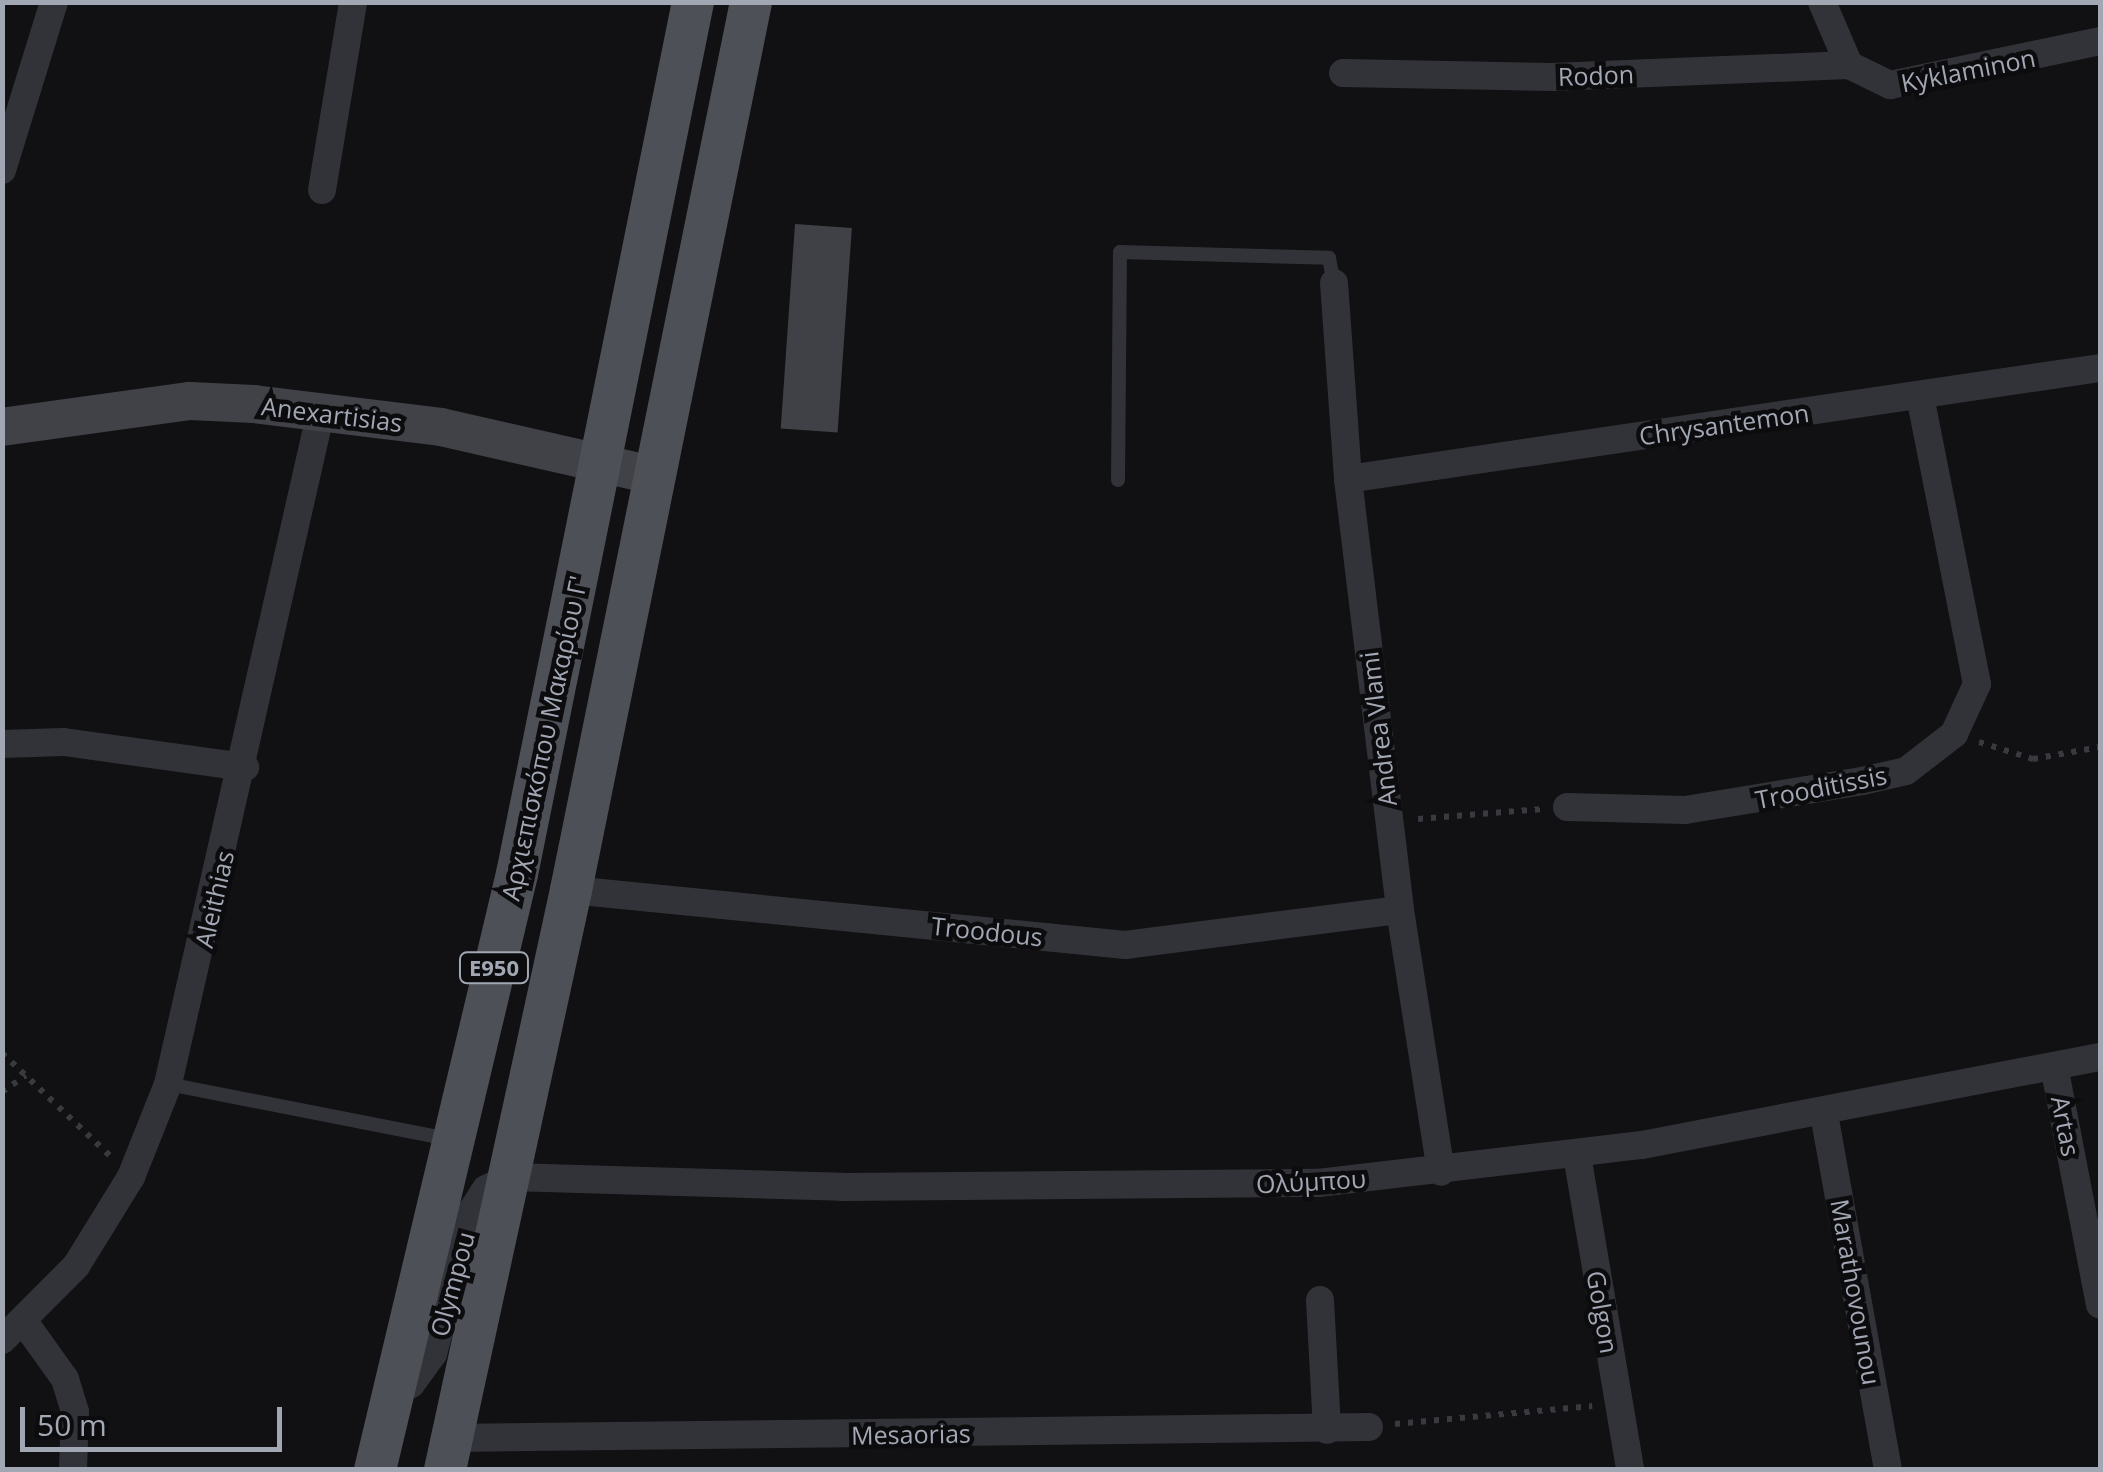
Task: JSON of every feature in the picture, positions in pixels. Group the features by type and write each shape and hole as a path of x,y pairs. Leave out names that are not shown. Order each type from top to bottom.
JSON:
{"main road":[{"name":"Αρχιεπισκόπου Μακαρίου Γ'","path":"375,1470 521,854 693,2"},
{"name":"E950","path":"449,1454 572,890 751,2"}],"street":[{"path":"2,170 54,2"},
{"path":"322,190 352,2"},
{"path":"1822,2 1848,65"},
{"name":"Kyklaminon","path":"1848,65 1890,86 1916,85 2100,42"},
{"name":"Rodon","path":"1343,73 1552,77 1848,65"},
{"name":"Andrea Vlami","path":"1334,283 1348,479 1400,910 1441,1172"},
{"name":"Chrysantemon","path":"1348,479 2100,368"},
{"name":"Trooditissis","path":"1567,807 1684,810 1862,781 1906,770 1954,734 1977,684 1920,396"},
{"name":"Anexartisias","path":"2,427 190,401 442,427 657,476"},
{"name":"Aleithias","path":"14,1331 76,1266 131,1176 168,1084 245,766 321,412"},
{"path":"2,744 64,742 245,766"},
{"name":"Troodous","path":"572,890 1125,944 1249,934 1321,917 1400,910"},
{"name":"Ολύμπου","path":"511,1176 1115,1189 1441,1172 1577,1155 1824,1114 2100,1057"},
{"name":"Artas","path":"2054,1066 2100,1304"},
{"name":"Marathovounou","path":"1824,1114 1888,1470"},
{"name":"Golgon","path":"1577,1155 1630,1470"},
{"name":"Olympou","path":"392,1395 411,1384 433,1354 471,1212 486,1189 511,1176"},
{"path":"1320,1300 1326,1430"},
{"path":"14,1331 65,1379 75,1412 73,1470"},
{"name":"Mesaorias","path":"449,1454 1369,1427"}],"lane":[{"path":"1118,480 1120,252 1329,258 1334,283"},
{"path":"168,1084 454,1140"}],"path":[{"path":"1954,734 2032,759 2100,746"},
{"path":"1390,822 1567,807"},
{"path":"2,1053 131,1176"},
{"path":"2,1092 26,1075"},
{"path":"1369,1427 1618,1403"}],"building":[{"path":"795,224 852,228 838,432 781,429"}]}
